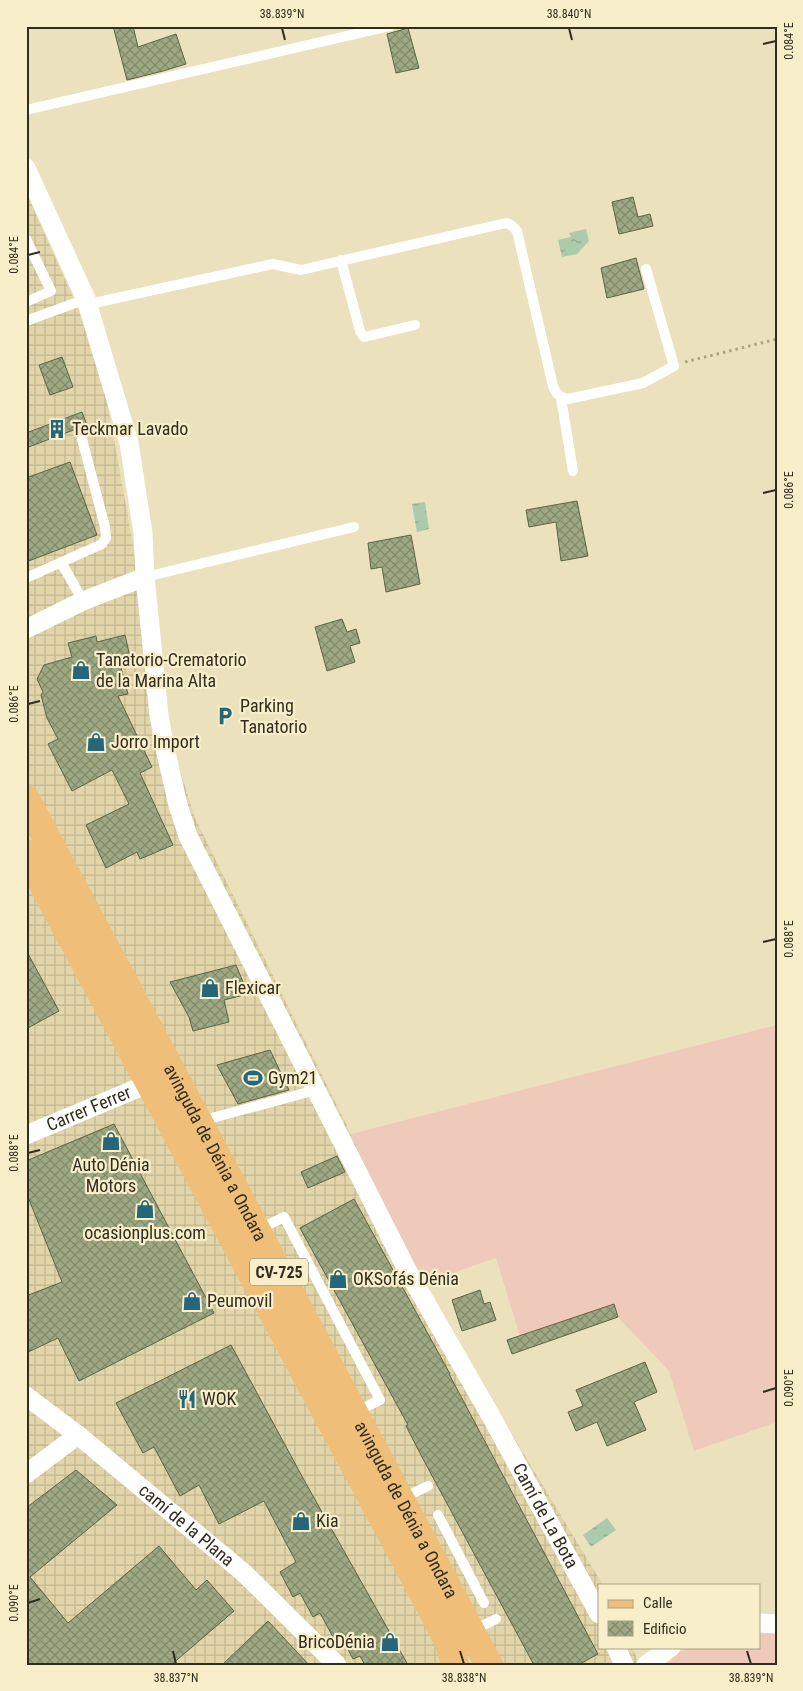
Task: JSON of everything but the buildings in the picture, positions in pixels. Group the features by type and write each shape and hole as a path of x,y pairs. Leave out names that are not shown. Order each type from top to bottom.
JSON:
{"main road":[{"name":"avinguda de Dénia a Ondara","path":"26,799 400,1500 451,1566 471,1631 489,1665"},
{"name":"avinguda de Dénia a Ondara","path":"26,853 439,1623 450,1646 455,1665"}],"street":[{"name":"Camí de La Bota","path":"26,168 86,299 129,443 143,533 145,577 158,715 178,805 188,836 406,1268 492,1418 598,1612"},
{"path":"26,629 83,601 145,577"},
{"name":"Carrer Ferrer","path":"26,1134 150,1083"},
{"name":"camí de la Plana","path":"26,1396 78,1435 244,1573 337,1665"},
{"path":"26,1474 78,1435"},
{"path":"760,1623 777,1624"},
{"path":"646,1665 670,1648"}],"lane":[{"path":"26,110 390,26"},
{"path":"26,321 86,299 94,303 273,264 301,270 506,223 518,231 553,386 556,394 561,398 568,399 643,383 674,366 646,270"},
{"path":"26,239 50,291 26,302"},
{"path":"341,260 360,331 364,338 415,325"},
{"path":"561,398 573,471"},
{"path":"26,578 102,544 106,538 82,439"},
{"path":"145,577 354,527"},
{"path":"60,562 83,601"},
{"path":"199,1122 316,1090"},
{"path":"400,1500 428,1486"},
{"path":"438,1515 451,1566 484,1603"},
{"path":"471,1631 496,1619"}],"path":[{"path":"674,366 700,357 777,340"}],"shaded area":[{"path":"26,192 79,311 106,396 139,577 144,656 195,818 351,1134 415,1274 602,1584 598,1584 598,1648 632,1648 640,1665 26,1665"},
{"path":"777,1025 777,1422 694,1451 669,1371 618,1317 614,1305 520,1336 496,1258 421,1284 351,1134"},
{"path":"760,1632 777,1632 777,1665 666,1665 679,1652 689,1648 760,1648"}],"water":[{"path":"586,229 589,241 577,254 562,257 558,240 571,237 569,233"},
{"path":"425,502 429,529 417,532 412,504"},
{"path":"607,1518 616,1530 591,1547 583,1535"}],"place":[{"name":"Teckmar Lavado","path":"57,429"},
{"name":"Tanatorio-Crematorio de la Marina Alta","path":"81,670"},
{"name":"Parking Tanatorio","path":"225,716"},
{"name":"Jorro Import","path":"96,742"},
{"name":"Flexicar","path":"210,988"},
{"name":"Gym21","path":"253,1078"},
{"name":"Auto Dénia Motors","path":"111,1141"},
{"name":"ocasionplus.com","path":"145,1209"},
{"name":"OKSofás Dénia","path":"338,1279"},
{"name":"Peumovil","path":"192,1301"},
{"name":"WOK","path":"187,1399"},
{"name":"Kia","path":"301,1521"},
{"name":"BricoDénia","path":"390,1642"}]}
